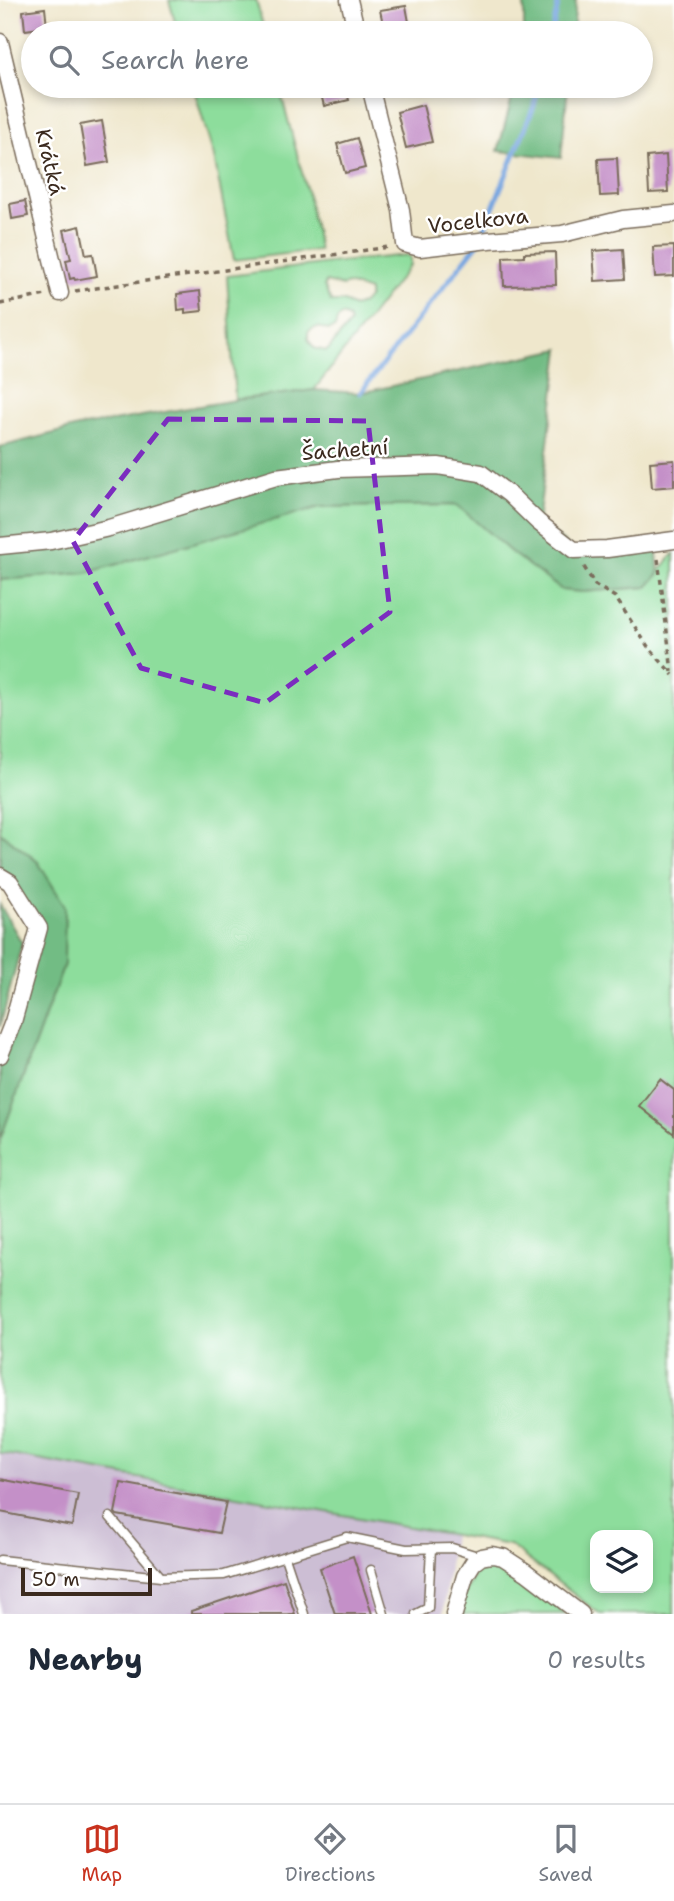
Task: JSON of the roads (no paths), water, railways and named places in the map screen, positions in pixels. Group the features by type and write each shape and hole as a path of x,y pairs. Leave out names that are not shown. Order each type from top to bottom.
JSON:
{"street":[{"path":"349,0 354,21"},
{"name":"Krátká","path":"0,42 60,293"},
{"name":"Vocelkova","path":"373,98 401,210 405,244 419,248 562,234 623,219 674,214"},
{"name":"Šachetní","path":"0,545 51,541 109,528 276,477 338,468 438,466 481,473 574,550 607,549 674,540"},
{"path":"0,876 10,882 39,928 13,1022 0,1055"},
{"path":"454,1614 465,1576 473,1563 481,1557 492,1555 503,1557 526,1572 581,1614"}],"lane":[{"path":"110,1517 161,1577"},
{"path":"0,1560 161,1577 224,1575 347,1537 406,1549 452,1548 481,1557"},
{"path":"416,1614 428,1608 431,1548"},
{"path":"0,1553 11,1561"},
{"path":"285,1557 304,1614"},
{"path":"371,1570 384,1614"}],"waterway":[{"path":"555,21 559,0"},
{"path":"360,393 479,242 536,98"}]}
